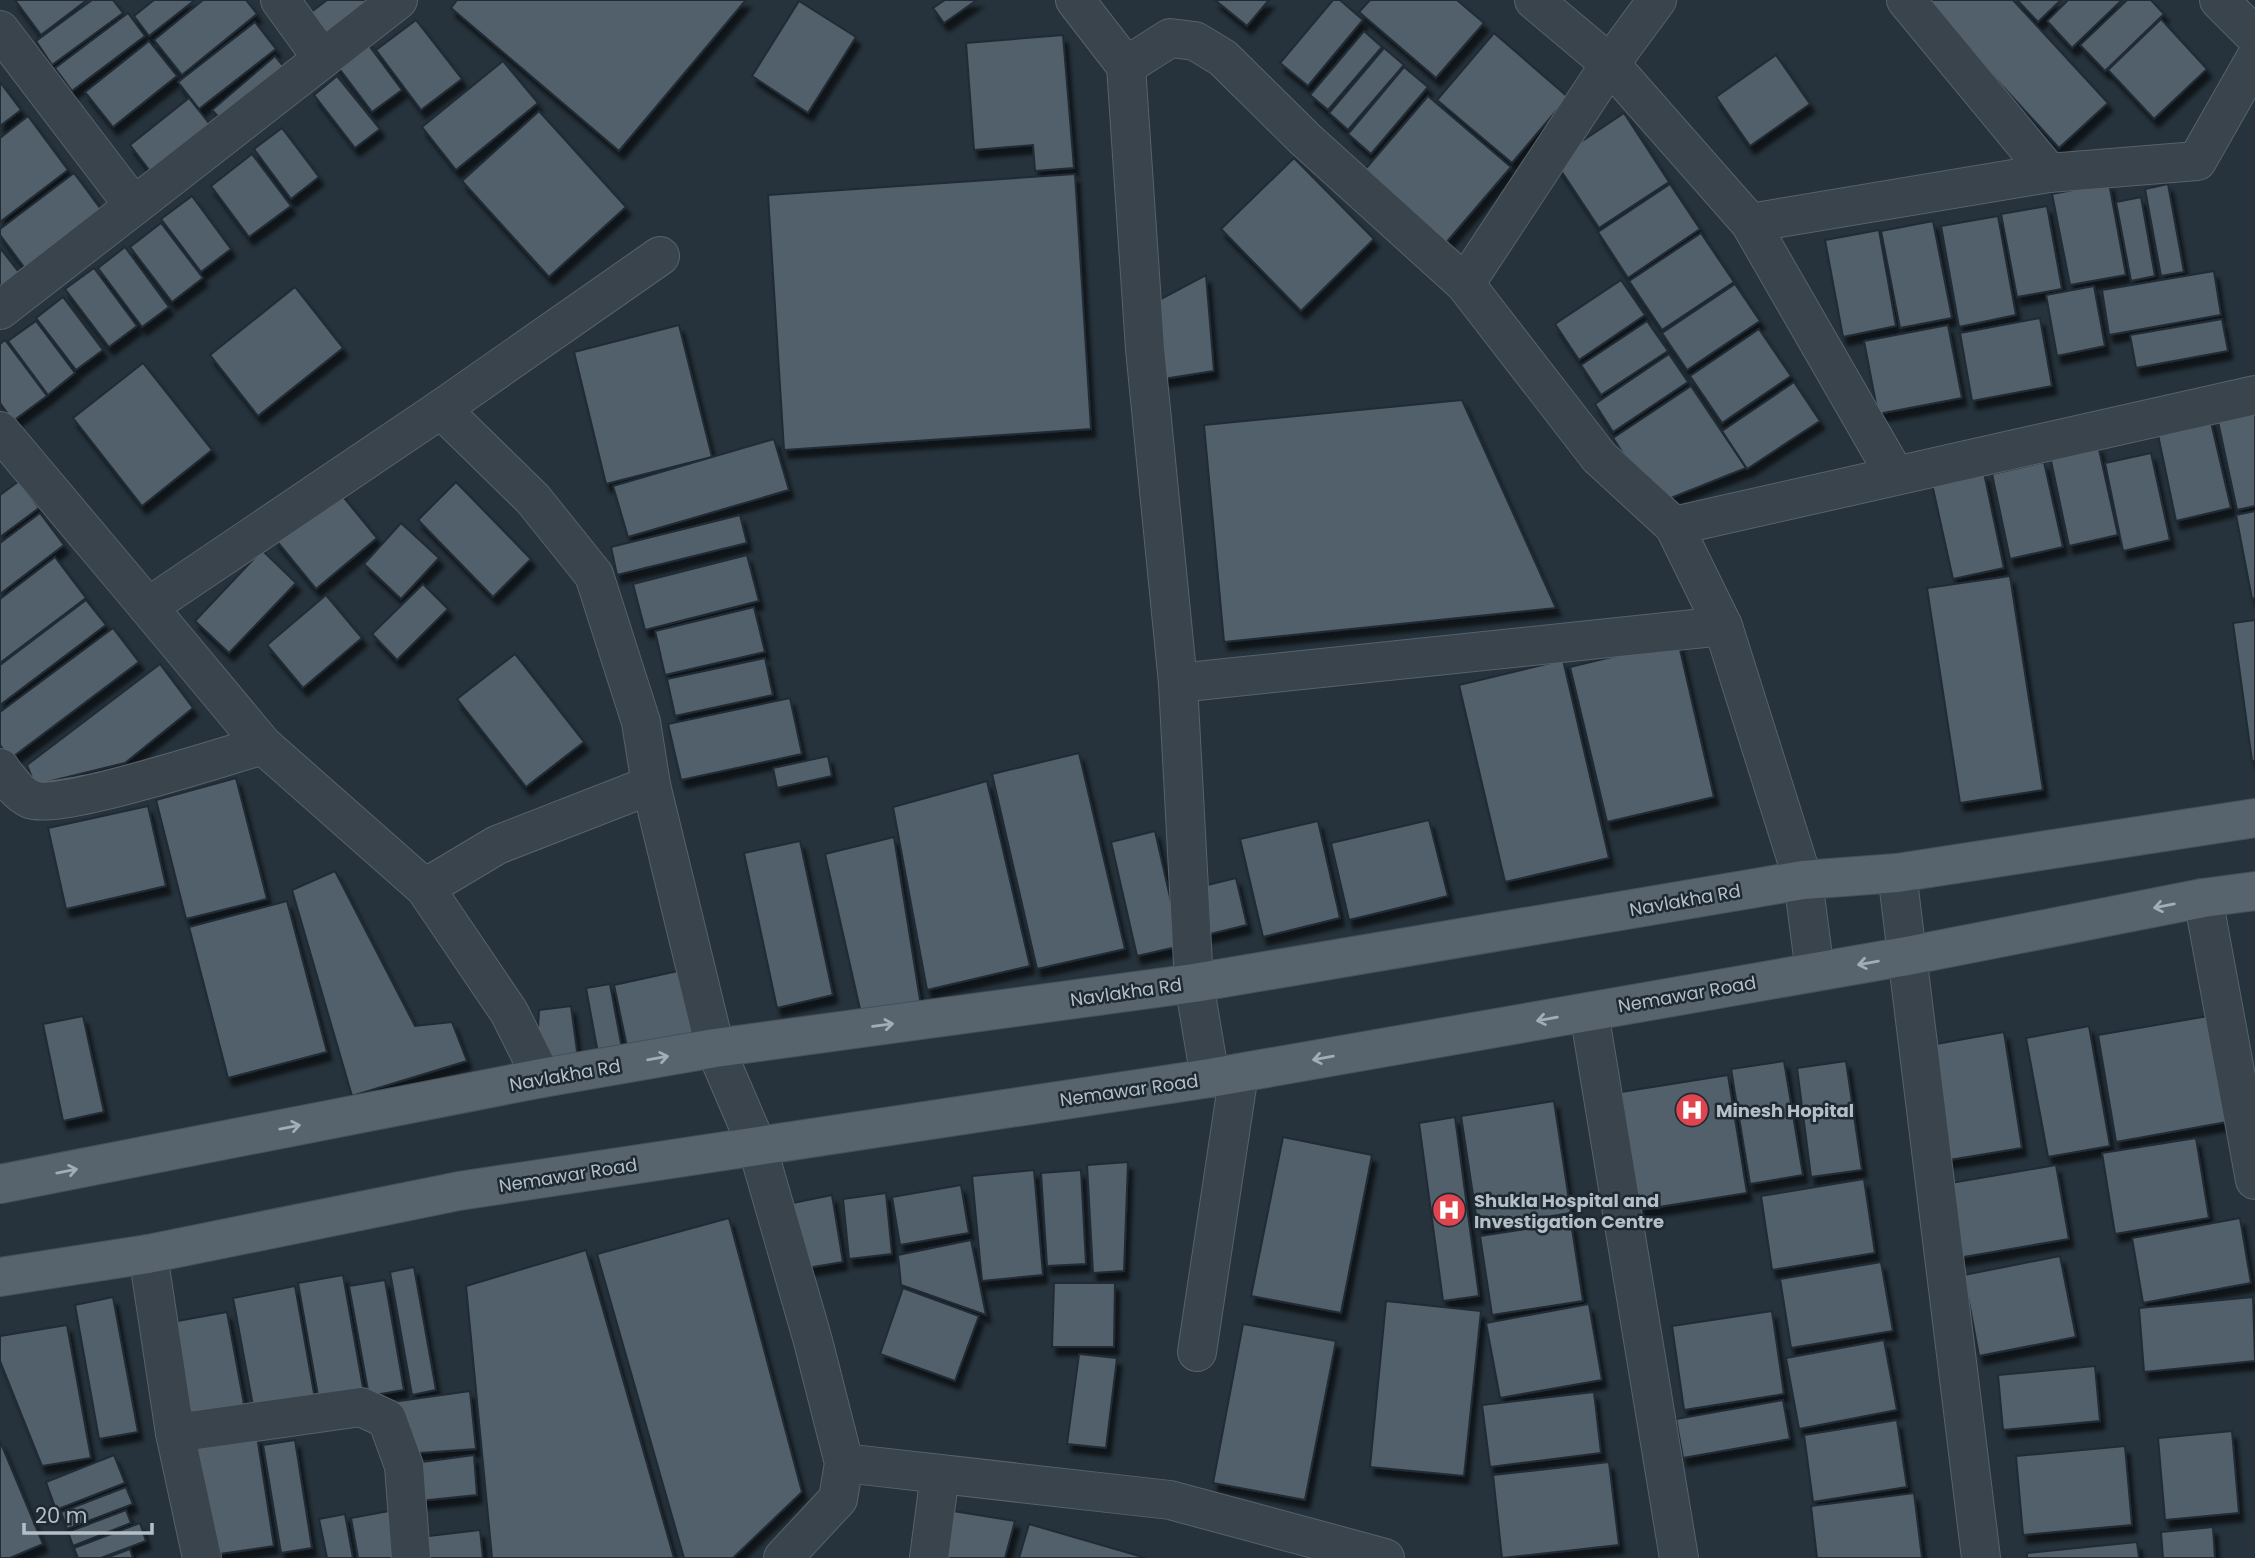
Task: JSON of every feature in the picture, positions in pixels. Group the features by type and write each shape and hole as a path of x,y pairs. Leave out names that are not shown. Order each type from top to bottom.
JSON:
{"main road":[{"name":"Navlakha Rd","path":"0,1184 542,1078 715,1048 1194,983 1802,880 1897,873 2255,818"},
{"name":"Nemawar Road","path":"0,1276 148,1254 460,1191 1225,1075 1907,957 2203,898 2255,891"}],"street":[{"path":"280,0 322,58"},
{"path":"0,310 398,0"},
{"path":"1075,0 1126,66 1145,349 1178,684 1194,983 1225,1075 1198,1352"},
{"path":"1534,0 1610,64 1750,223 1895,475"},
{"path":"1465,284 1610,64 1657,0"},
{"path":"1906,0 2049,173"},
{"path":"2219,0 2255,36"},
{"path":"0,30 134,206"},
{"path":"1126,66 1170,38 1195,41 1223,58 1304,139 1465,284 1599,457 1674,526 1723,626 1802,880 1815,972"},
{"path":"1750,223 2049,173 2197,161 2255,59"},
{"path":"148,607 441,409 660,256"},
{"path":"1674,526 2255,395"},
{"path":"441,409 533,499 594,575 641,722 651,785 715,1048 757,1146 813,1341 844,1463 838,1499 783,1558"},
{"path":"0,432 263,745 425,888 509,1012 542,1078"},
{"path":"1178,684 1723,626"},
{"path":"0,768 14,786 15,802 48,801 137,782 263,745"},
{"path":"425,888 497,845 651,785"},
{"path":"1897,873 1981,1558"},
{"path":"2203,898 2255,1180"},
{"path":"1588,1012 1679,1558"},
{"path":"148,1254 175,1433 202,1558"},
{"path":"175,1433 361,1407 387,1419 404,1466 411,1558"},
{"path":"844,1463 1170,1500 1385,1558"},
{"path":"929,1558 940,1474"}],"building":[{"path":"15,0 87,0 41,35"},
{"path":"92,0 113,0 123,13 52,65 36,41"},
{"path":"154,0 195,0 149,36 134,16"},
{"path":"203,0 246,0 257,14 182,75 154,40"},
{"path":"327,0 364,0 371,9 323,46 302,19"},
{"path":"457,0 746,0 619,151 451,8"},
{"path":"945,0 977,0 944,23 933,8"},
{"path":"1215,0 1269,0 1247,26"},
{"path":"1333,0 1340,0 1363,20 1308,86 1280,63"},
{"path":"1370,0 1457,0 1484,23 1436,78 1359,12"},
{"path":"1924,0 2013,0 2108,103 2059,148"},
{"path":"2017,0 2061,0 2038,22"},
{"path":"2068,0 2122,0 2072,48 2047,21"},
{"path":"2127,0 2151,0 2164,14 2105,71 2080,45"},
{"path":"799,1 856,37 808,113 752,76"},
{"path":"128,13 145,36 72,91 55,68"},
{"path":"2161,19 2207,69 2154,119 2108,70"},
{"path":"416,20 462,79 421,110 376,50"},
{"path":"255,22 276,49 199,109 178,82"},
{"path":"1364,31 1382,47 1328,110 1310,95"},
{"path":"1494,33 1568,97 1512,163 1437,100"},
{"path":"1063,35 1074,168 1035,171 1033,145 974,150 966,43"},
{"path":"362,36 402,90 372,112 332,59"},
{"path":"149,41 177,76 113,127 85,92"},
{"path":"1384,48 1404,65 1348,130 1329,113"},
{"path":"1776,55 1810,104 1750,146 1716,97"},
{"path":"275,56 289,73 227,126 212,110"},
{"path":"503,61 538,103 456,170 422,127"},
{"path":"1404,67 1428,87 1371,154 1348,134"},
{"path":"337,76 380,129 355,148 314,95"},
{"path":"0,82 21,110 0,126"},
{"path":"1428,96 1511,167 1445,244 1362,173"},
{"path":"189,98 212,127 153,175 130,145"},
{"path":"539,111 626,207 549,277 462,181"},
{"path":"1624,113 1669,182 1599,228 1554,160"},
{"path":"28,116 68,170 0,222 0,138"},
{"path":"282,128 319,177 291,199 254,149"},
{"path":"252,154 291,206 249,237 211,186"},
{"path":"1294,158 1374,239 1301,311 1221,229"},
{"path":"74,173 103,212 27,271 0,235 0,229"},
{"path":"1075,174 1091,429 784,450 768,195"},
{"path":"2109,183 2126,275 2070,285 2052,194"},
{"path":"1670,184 1700,229 1628,278 1598,232"},
{"path":"2168,184 2184,272 2161,276 2145,189"},
{"path":"192,196 231,249 201,272 161,219"},
{"path":"2141,197 2155,276 2131,281 2116,202"},
{"path":"2047,206 2062,289 2017,297 2001,214"},
{"path":"1998,216 2016,315 1959,327 1941,226"},
{"path":"1933,221 1952,318 1900,328 1881,231"},
{"path":"161,223 203,278 172,302 130,247"},
{"path":"1879,230 1896,326 1843,337 1825,240"},
{"path":"1701,233 1734,282 1662,330 1629,281"},
{"path":"125,247 169,307 142,327 98,268"},
{"path":"0,248 21,275 0,291"},
{"path":"94,268 137,326 109,347 65,289"},
{"path":"2214,271 2221,315 2109,335 2102,290"},
{"path":"1206,275 1214,371 1163,379 1157,301"},
{"path":"1621,280 1645,315 1579,360 1555,324"},
{"path":"1735,284 1760,321 1687,370 1662,333"},
{"path":"2094,286 2105,346 2057,356 2046,295"},
{"path":"295,287 343,348 258,416 210,355"},
{"path":"63,297 103,350 76,370 36,318"},
{"path":"2040,318 2052,386 1972,401 1960,333"},
{"path":"2222,319 2228,351 2136,368 2130,335"},
{"path":"36,321 75,373 48,395 8,341"},
{"path":"1647,321 1668,351 1601,395 1581,365"},
{"path":"679,325 712,457 606,484 574,352"},
{"path":"1948,325 1962,398 1878,414 1864,341"},
{"path":"1759,329 1791,376 1722,423 1690,376"},
{"path":"5,340 47,396 13,421 0,403 0,344"},
{"path":"1669,354 1688,382 1613,432 1595,404"},
{"path":"143,363 212,450 142,506 73,418"},
{"path":"1794,382 1820,421 1747,469 1722,431"},
{"path":"1691,386 1746,468 1656,504 1613,438"},
{"path":"1462,400 1556,608 1224,642 1204,425"},
{"path":"2255,408 2255,506 2237,510 2217,417"},
{"path":"2210,418 2231,508 2176,521 2157,430"},
{"path":"774,439 789,490 628,537 613,486"},
{"path":"2098,445 2118,535 2069,546 2050,456"},
{"path":"2151,453 2170,540 2123,551 2105,463"},
{"path":"2044,462 2063,547 2010,559 1992,474"},
{"path":"1984,473 2004,568 1953,579 1932,484"},
{"path":"19,481 39,508 0,537 0,495"},
{"path":"456,482 531,559 493,597 418,520"},
{"path":"336,488 377,538 316,589 275,539"},
{"path":"2255,511 2255,598 2252,599 2236,515"},
{"path":"40,513 64,545 0,594 0,543"},
{"path":"740,515 747,543 617,575 611,547"},
{"path":"401,523 439,558 401,599 364,564"},
{"path":"262,550 296,583 229,653 195,621"},
{"path":"747,555 759,601 645,630 633,584"},
{"path":"55,557 86,598 0,663 0,599"},
{"path":"2010,576 2043,790 1960,803 1927,588"},
{"path":"423,584 448,609 397,660 372,634"},
{"path":"326,595 362,638 303,688 267,645"},
{"path":"86,600 106,625 0,705 0,665"},
{"path":"754,607 765,652 665,675 655,631"},
{"path":"2255,620 2255,761 2252,761 2233,623"},
{"path":"113,628 139,662 10,759 0,745 0,712"},
{"path":"1678,641 1714,797 1607,822 1570,667"},
{"path":"515,654 584,742 526,787 457,699"},
{"path":"765,658 773,695 675,716 667,679"},
{"path":"1563,660 1609,858 1505,882 1459,685"},
{"path":"160,664 193,708 125,763 35,785 27,765"},
{"path":"790,698 802,754 681,780 668,724"},
{"path":"1079,753 1125,949 1037,969 992,774"},
{"path":"828,756 832,776 777,788 773,768"},
{"path":"236,778 267,899 186,919 156,800"},
{"path":"987,781 1030,966 927,990 893,807"},
{"path":"148,806 166,886 66,909 48,828"},
{"path":"1429,820 1448,896 1349,920 1331,843"},
{"path":"1318,821 1340,918 1263,937 1240,839"},
{"path":"1155,831 1181,946 1137,956 1111,842"},
{"path":"894,837 921,1006 862,1018 825,854"},
{"path":"800,841 833,995 777,1008 744,853"},
{"path":"335,871 415,1026 452,1022 467,1061 352,1096 292,890"},
{"path":"1236,878 1247,925 1202,936 1191,889"},
{"path":"287,901 327,1052 228,1078 189,927"},
{"path":"687,969 702,1039 629,1056 614,985"},
{"path":"610,984 623,1054 599,1059 586,988"},
{"path":"571,1006 579,1066 553,1068 537,1045 539,1010"},
{"path":"83,1016 104,1112 63,1121 43,1024"},
{"path":"2208,1016 2227,1122 2116,1142 2098,1035"},
{"path":"2089,1026 2110,1146 2048,1157 2026,1038"},
{"path":"2004,1032 2022,1148 1937,1162 1919,1047"},
{"path":"1784,1061 1803,1175 1750,1184 1731,1069"},
{"path":"1846,1061 1862,1170 1811,1177 1797,1068"},
{"path":"1728,1075 1747,1193 1640,1210 1621,1092"},
{"path":"1554,1101 1571,1213 1478,1228 1461,1116"},
{"path":"1455,1117 1479,1296 1443,1301 1419,1123"},
{"path":"1283,1137 1372,1155 1341,1313 1251,1296"},
{"path":"2196,1138 2209,1218 2115,1234 2102,1153"},
{"path":"1128,1162 1124,1271 1093,1273 1087,1165"},
{"path":"2056,1165 2069,1239 1952,1259 1939,1185"},
{"path":"1034,1170 1043,1275 982,1281 972,1176"},
{"path":"1081,1170 1086,1264 1047,1266 1041,1173"},
{"path":"1864,1179 1875,1253 1772,1270 1761,1196"},
{"path":"961,1185 969,1233 900,1245 892,1197"},
{"path":"886,1193 892,1254 849,1259 843,1199"},
{"path":"832,1195 843,1262 801,1269 783,1205"},
{"path":"729,1218 802,1492 733,1558 684,1558 597,1254"},
{"path":"2240,1218 2251,1283 2143,1303 2132,1238"},
{"path":"1571,1222 1583,1301 1492,1315 1480,1236"},
{"path":"971,1240 986,1315 901,1285 898,1255"},
{"path":"586,1250 674,1558 492,1558 466,1286"},
{"path":"2060,1256 2076,1337 1979,1356 1964,1275"},
{"path":"1881,1262 1893,1331 1791,1348 1780,1279"},
{"path":"414,1267 436,1390 412,1395 390,1272"},
{"path":"343,1275 365,1399 320,1407 298,1283"},
{"path":"385,1280 404,1390 369,1396 349,1286"},
{"path":"1054,1283 1115,1283 1114,1347 1052,1347"},
{"path":"295,1286 317,1410 256,1422 233,1298"},
{"path":"903,1288 979,1316 955,1381 880,1354"},
{"path":"113,1297 138,1432 99,1439 75,1305"},
{"path":"2253,1297 2255,1361 2144,1372 2139,1308"},
{"path":"1386,1301 1481,1311 1464,1476 1370,1467"},
{"path":"1589,1304 1602,1380 1500,1398 1486,1323"},
{"path":"1772,1311 1784,1394 1684,1410 1672,1326"},
{"path":"227,1312 246,1415 191,1425 172,1322"},
{"path":"1243,1324 1336,1341 1305,1500 1213,1483"},
{"path":"67,1325 91,1458 42,1466 0,1361 0,1336"},
{"path":"1884,1340 1897,1410 1799,1429 1786,1358"},
{"path":"1079,1354 1117,1358 1106,1448 1067,1444"},
{"path":"2095,1366 2100,1421 2003,1430 1998,1375"},
{"path":"470,1391 476,1449 405,1454 392,1402"},
{"path":"1594,1392 1601,1453 1490,1467 1482,1405"},
{"path":"1783,1400 1790,1439 1683,1458 1676,1419"},
{"path":"1897,1420 1907,1487 1813,1502 1804,1435"},
{"path":"2232,1431 2239,1513 2165,1520 2158,1438"},
{"path":"257,1436 274,1546 206,1556 190,1447"},
{"path":"295,1440 312,1548 281,1553 263,1445"},
{"path":"0,1441 43,1544 10,1558 0,1558"},
{"path":"2125,1446 2132,1525 2023,1535 2016,1456"},
{"path":"114,1455 125,1483 56,1510 46,1482"},
{"path":"474,1455 477,1495 410,1502 407,1464"},
{"path":"1609,1462 1619,1545 1502,1558 1493,1475"},
{"path":"126,1487 133,1504 67,1529 61,1512"},
{"path":"1914,1493 1922,1558 1817,1558 1811,1506"},
{"path":"126,1510 131,1523 73,1546 68,1532"},
{"path":"947,1510 1015,1521 1005,1558 940,1558"},
{"path":"389,1511 397,1558 358,1558 351,1518"},
{"path":"345,1514 353,1558 327,1558 319,1519"},
{"path":"140,1523 146,1541 101,1558 78,1558 74,1548"},
{"path":"1029,1524 1146,1558 1019,1558"},
{"path":"2213,1527 2215,1558 2163,1558 2161,1532"},
{"path":"480,1530 483,1558 421,1558 420,1537"},
{"path":"2137,1542 2139,1558 2027,1558 2027,1553"},
{"path":"130,1549 133,1558 106,1558"}],"place":[{"name":"Minesh Hopital","path":"1692,1110"},
{"name":"Shukla Hospital and Investigation Centre","path":"1449,1210"}]}
